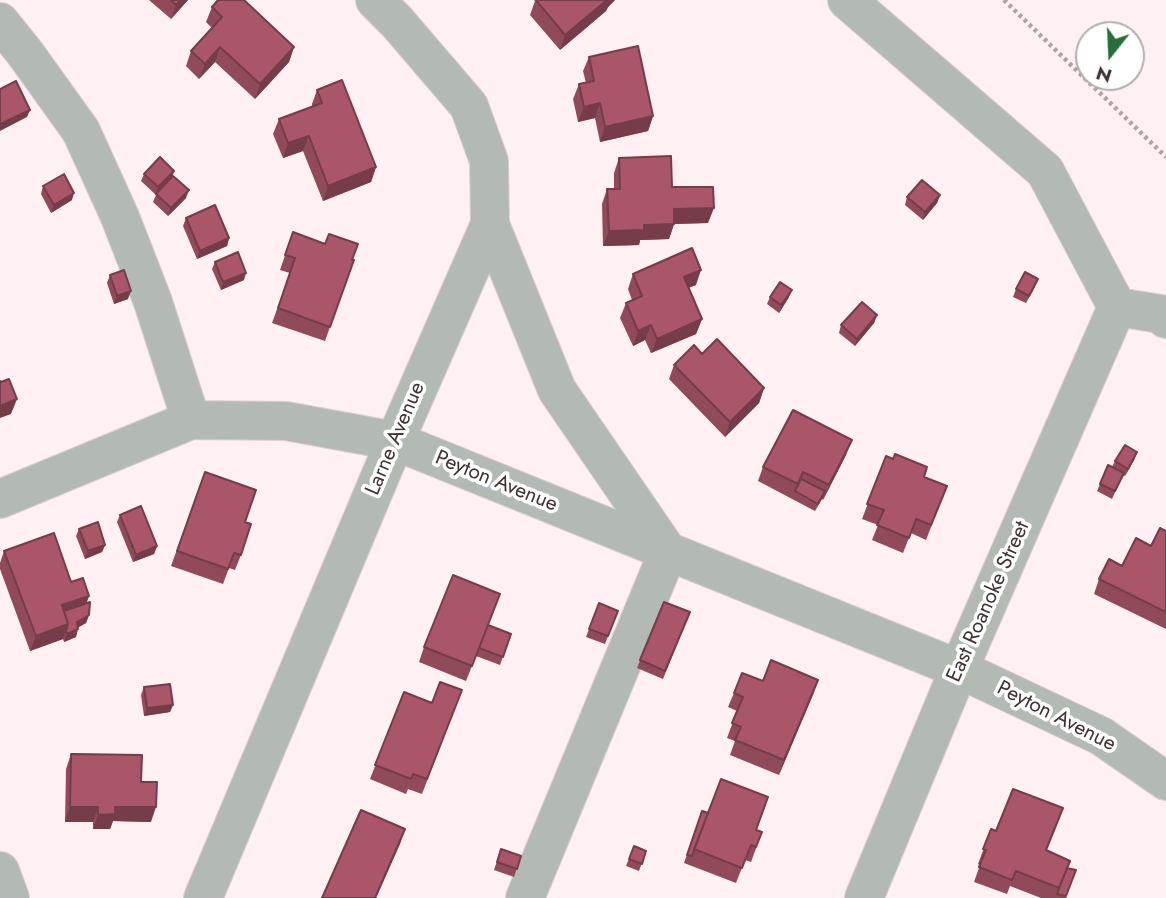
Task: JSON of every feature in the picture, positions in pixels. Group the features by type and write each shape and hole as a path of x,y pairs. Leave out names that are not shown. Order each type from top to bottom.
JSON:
{"street":[{"name":"Larne Avenue","path":"204,898 395,441 490,224 489,161 469,106 375,0"},
{"path":"847,0 1045,171 1117,307 1161,314 1166,318"},
{"path":"0,22 81,131 120,217 153,302 191,420"},
{"path":"490,224 557,390 668,552 525,898"},
{"name":"East Roanoke Street","path":"864,898 959,670 1117,307"},
{"name":"Peyton Avenue","path":"0,499 191,420 286,421 395,441 959,670 1101,736 1166,781"},
{"path":"0,871 10,898"}],"path":[{"path":"1004,0 1166,157"}],"building":[{"path":"218,0 244,0 294,47 260,84 220,47 205,64 191,51 222,17 212,7"},
{"path":"536,0 607,0 565,35"},
{"path":"638,46 653,116 605,127 600,103 584,107 579,84 594,81 589,57"},
{"path":"342,80 376,167 328,186 309,136 288,143 279,119 322,103 317,90"},
{"path":"16,81 30,110 0,124 0,89"},
{"path":"671,156 672,187 713,187 714,208 674,209 674,224 644,225 644,230 609,231 607,189 620,189 619,158"},
{"path":"160,157 174,171 158,187 144,174"},
{"path":"64,174 74,193 54,205 43,186"},
{"path":"173,176 189,190 171,208 156,194"},
{"path":"922,180 940,195 925,212 907,197"},
{"path":"215,205 229,238 200,251 186,218"},
{"path":"293,232 325,244 329,234 358,244 330,327 278,308 295,258 285,255"},
{"path":"692,248 701,270 684,277 702,319 657,339 651,325 638,331 626,303 642,296 633,274"},
{"path":"238,252 246,273 223,282 215,262"},
{"path":"124,270 131,291 117,296 110,275"},
{"path":"1025,272 1038,279 1029,296 1016,289"},
{"path":"780,282 792,290 781,305 770,297"},
{"path":"862,302 877,315 857,339 841,325"},
{"path":"717,339 764,388 730,422 674,365 694,345 702,354"},
{"path":"9,379 17,399 0,406 0,381"},
{"path":"793,410 852,440 829,485 803,472 798,484 763,467"},
{"path":"1125,445 1137,452 1128,469 1115,461"},
{"path":"895,454 927,467 924,477 947,486 931,525 916,519 909,538 877,525 884,510 867,504 886,456 893,459"},
{"path":"1108,465 1124,473 1115,491 1100,484"},
{"path":"205,472 256,490 245,522 251,524 241,555 234,553 228,569 177,551"},
{"path":"801,479 825,491 818,504 795,491"},
{"path":"141,506 157,546 136,555 120,515"},
{"path":"98,522 105,545 88,551 79,529"},
{"path":"1160,528 1166,531 1166,612 1099,579 1109,559 1122,566 1136,538 1151,546"},
{"path":"54,533 71,582 83,578 89,596 62,605 68,624 36,636 4,551"},
{"path":"453,575 500,594 472,666 424,647"},
{"path":"90,602 89,615 77,622 78,629 67,634 68,624 64,611"},
{"path":"664,602 690,612 665,671 640,660"},
{"path":"599,603 618,611 608,636 589,629"},
{"path":"488,625 511,634 503,657 479,648"},
{"path":"771,660 818,680 784,760 735,740 741,727 732,723 743,697 734,693 742,673 763,681"},
{"path":"440,682 462,690 427,779 413,774 411,779 375,765 404,692 432,703"},
{"path":"170,684 173,705 147,708 144,687"},
{"path":"71,754 142,755 141,782 157,782 156,807 115,807 115,814 98,815 98,807 70,807"},
{"path":"721,779 768,797 756,830 762,832 756,847 751,845 742,868 694,849"},
{"path":"1013,789 1063,808 1046,850 1070,861 1059,888 1016,871 1012,880 979,867 991,829 996,831"},
{"path":"361,810 405,829 375,898 322,898"},
{"path":"702,811 708,813 692,856 687,855"},
{"path":"634,846 646,851 642,864 629,859"},
{"path":"501,849 521,856 517,869 497,862"},
{"path":"1067,868 1076,870 1066,896 1057,894"}]}
